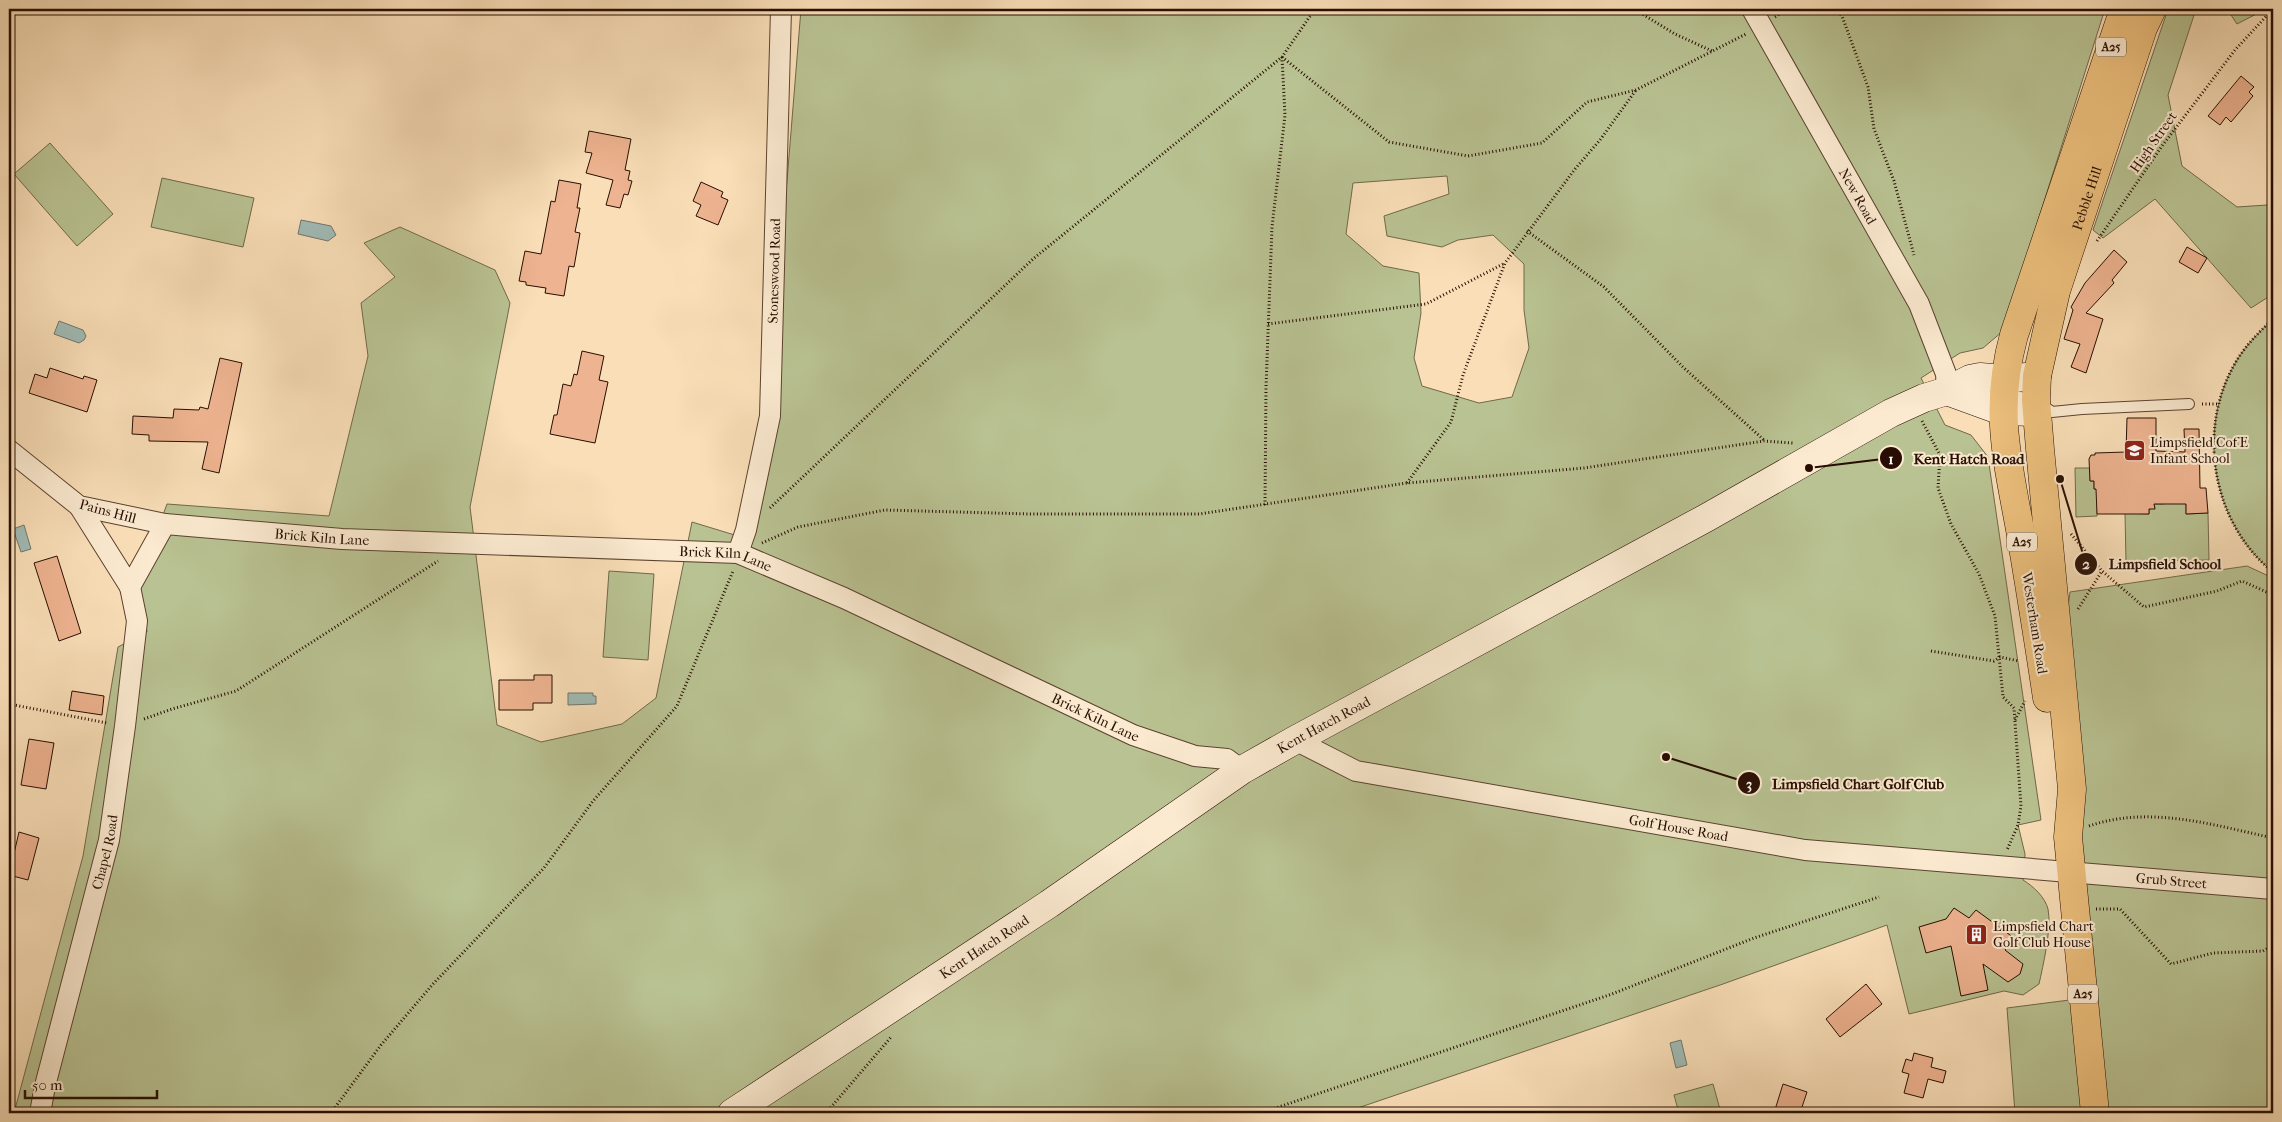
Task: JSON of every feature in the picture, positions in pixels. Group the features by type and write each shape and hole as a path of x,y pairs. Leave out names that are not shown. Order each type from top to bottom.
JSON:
{"main road":[{"name":"Pebble Hill","path":"2003,395 2014,335 2124,9"},
{"name":"Pebble Hill","path":"2037,395 2056,291 2143,28 2152,9"},
{"path":"1947,391 2003,395 2037,395"},
{"name":"Kent Hatch Road","path":"732,1113 1049,904 1242,770 1706,518 1912,402 1947,391"},
{"path":"2003,395 2037,395"},
{"name":"Westerham Road","path":"2003,395 2006,458 2042,666 2057,790 2068,837 2095,1113"},
{"name":"Westerham Road","path":"2037,395 2072,788 2068,837"}],"street":[{"name":"Stoneswood Road","path":"738,554 746,530 770,416 781,9"},
{"name":"New Road","path":"1752,9 1919,304 1946,374 1947,391"},
{"name":"Pains Hill","path":"9,450 79,506 165,524"},
{"path":"79,506 130,587 165,524"},
{"name":"Brick Kiln Lane","path":"165,524 342,539 466,542 738,554 844,598 1133,734 1195,756 1227,759 1242,770"},
{"name":"Chapel Road","path":"40,1113 45,1086 109,840 137,621 130,587"},
{"name":"Golf House Road","path":"1295,740 1356,771 1805,850 2002,865 2071,874"},
{"name":"Grub Street","path":"2071,874 2273,889"}],"lane":[{"path":"2037,395 2052,412 2189,404"}],"path":[{"path":"746,530 1032,260 1282,57 1315,9"},
{"path":"1634,9 1675,34 1713,51"},
{"path":"1836,9 1842,16 1868,87 1874,129 1894,181 1914,256"},
{"name":"High Street","path":"2095,244 2114,219 2162,146 2235,50 2273,10"},
{"path":"1282,57 1389,142 1468,156 1542,143 1587,102 1636,90 1762,26"},
{"path":"1265,506 1268,324 1272,227 1285,115 1282,57"},
{"path":"1407,483 1451,422 1464,375 1505,263 1575,168 1600,140 1636,90"},
{"path":"1527,232 1604,288 1684,368 1764,440"},
{"path":"1268,324 1426,304 1505,263"},
{"path":"2273,320 2253,338 2232,369 2218,404 2213,444 2218,485 2232,524 2260,561 2273,572"},
{"path":"1912,402 1940,455 1938,488 1951,524 1979,574 1995,616 2003,697 2014,708 2021,806 2018,825 2002,865"},
{"path":"331,1113 381,1045 433,984 544,868 593,801 677,706 730,582 738,554 798,527 885,510 1030,514 1189,514 1265,506 1407,483 1584,468 1764,440 1812,445 1822,451"},
{"path":"2068,530 2102,571 2144,607 2217,591 2242,581 2273,595"},
{"path":"9,704 125,726 172,708 236,691 466,542"},
{"path":"1931,651 1994,661 2000,658 2042,666"},
{"path":"2068,837 2091,825 2147,815 2195,821 2273,838"},
{"path":"1261,1113 1612,994 1754,938 1879,897"},
{"path":"2075,910 2120,909 2171,964 2213,953 2263,951 2273,945"},
{"path":"826,1113 895,1032"}],"green space":[{"path":"801,9 2105,9 2003,331 1983,348 1960,353 1921,378 1945,425 1971,435 1988,457 2041,820 2018,825 2025,854 2023,880 2038,892 2048,909 2048,936 2039,984 2023,995 2004,991 1909,1014 1887,925 1723,984 1343,1113 14,1113 83,856 118,647 147,632 139,581 167,504 329,516 368,356 361,303 395,277 364,243 400,227 495,270 510,303 470,507 497,725 541,742 622,724 656,698 692,522 751,540 783,230","holes":["1447,176 1449,194 1384,216 1387,236 1442,247 1458,240 1493,235 1524,264 1524,310 1529,348 1512,397 1479,403 1422,386 1414,358 1421,313 1419,273 1383,266 1346,234 1353,183"]},
{"path":"2168,9 2196,9 2168,95 2182,166 2237,207 2267,205 2273,197 2273,294 2251,308 2155,199 2103,238 2093,230"},
{"path":"2227,9 2266,9 2237,24"},
{"path":"50,143 113,214 77,246 14,174"},
{"path":"162,178 254,198 243,247 151,227"},
{"path":"2273,319 2273,572 2253,552 2237,530 2225,505 2217,478 2214,450 2215,422 2221,395 2232,369 2245,348"},
{"path":"2075,468 2090,468 2090,481 2094,481 2094,489 2101,489 2097,499 2097,516 2076,517"},
{"path":"2186,494 2186,514 2208,513 2209,560 2126,562 2125,513 2149,514 2149,509 2155,508 2154,504 2163,504"},
{"path":"2247,566 2273,578 2273,1113 2015,1113 2007,1008 2093,997 2065,631 2070,592"},
{"path":"609,571 654,574 648,660 603,657"},
{"path":"1713,1084 1721,1113 1679,1113 1674,1095"}],"water":[{"path":"301,220 331,226 336,235 328,241 298,234"},
{"path":"59,321 83,330 86,336 84,340 79,343 54,334"},
{"path":"24,525 31,549 21,552 13,529"},
{"path":"568,693 593,693 593,696 596,696 596,704 568,705"},
{"path":"1681,1040 1687,1065 1676,1068 1670,1043"}],"building":[{"path":"2241,76 2254,87 2249,92 2253,96 2231,122 2226,117 2220,125 2208,116"},
{"path":"589,131 631,139 625,170 630,171 628,180 632,181 628,195 624,194 620,208 606,205 613,180 586,173 592,153 585,152"},
{"path":"559,180 581,184 577,208 580,208 575,232 580,233 574,267 569,266 564,296 545,293 546,288 526,285 526,282 519,281 525,251 541,254 551,201 555,202"},
{"path":"701,182 723,192 721,197 728,200 718,225 696,216 701,205 693,201"},
{"path":"2187,247 2207,258 2198,273 2179,262"},
{"path":"2114,250 2127,262 2112,280 2114,283 2086,313 2103,319 2086,373 2071,367 2080,344 2064,339 2073,310 2071,307 2085,283"},
{"path":"582,351 604,356 599,380 608,382 595,443 550,434 554,415 557,415 563,384 571,386 574,374 577,375"},
{"path":"220,358 242,363 219,473 202,469 208,442 149,441 149,435 132,434 133,416 173,418 174,409 199,410 200,407 208,409"},
{"path":"50,368 83,379 84,376 97,380 87,412 29,393 35,374 47,378"},
{"path":"2127,418 2156,418 2156,451 2185,452 2184,429 2199,429 2200,488 2206,488 2208,513 2186,514 2186,504 2154,504 2155,509 2149,509 2149,514 2097,514 2096,489 2094,489 2094,481 2090,481 2089,459 2095,453 2126,452"},
{"path":"57,556 81,633 59,641 34,563"},
{"path":"534,675 552,675 552,703 533,703 533,710 499,710 499,680 534,680"},
{"path":"72,691 104,696 102,715 69,710"},
{"path":"29,739 54,743 46,789 21,785"},
{"path":"19,832 39,838 28,880 9,875"},
{"path":"1954,908 1969,918 1976,910 2014,938 2005,950 2023,964 2020,974 2008,982 1983,964 1988,990 1961,996 1951,946 1926,953 1919,927 1946,919"},
{"path":"1866,984 1882,1004 1840,1037 1826,1019"},
{"path":"1914,1053 1933,1058 1931,1067 1946,1071 1943,1083 1928,1079 1923,1098 1904,1093 1909,1074 1902,1072 1906,1059 1912,1061"},
{"path":"1783,1084 1807,1092 1800,1113 1774,1113"}],"place":[{"name":"Limpsfield CofE Infant School","path":"2134,450"},
{"name":"Kent Hatch Road","path":"1809,468"},
{"name":"Limpsfield School","path":"2060,479"},
{"name":"Limpsfield Chart Golf Club","path":"1666,757"},
{"name":"Limpsfield Chart Golf Club House","path":"1977,934"}]}
